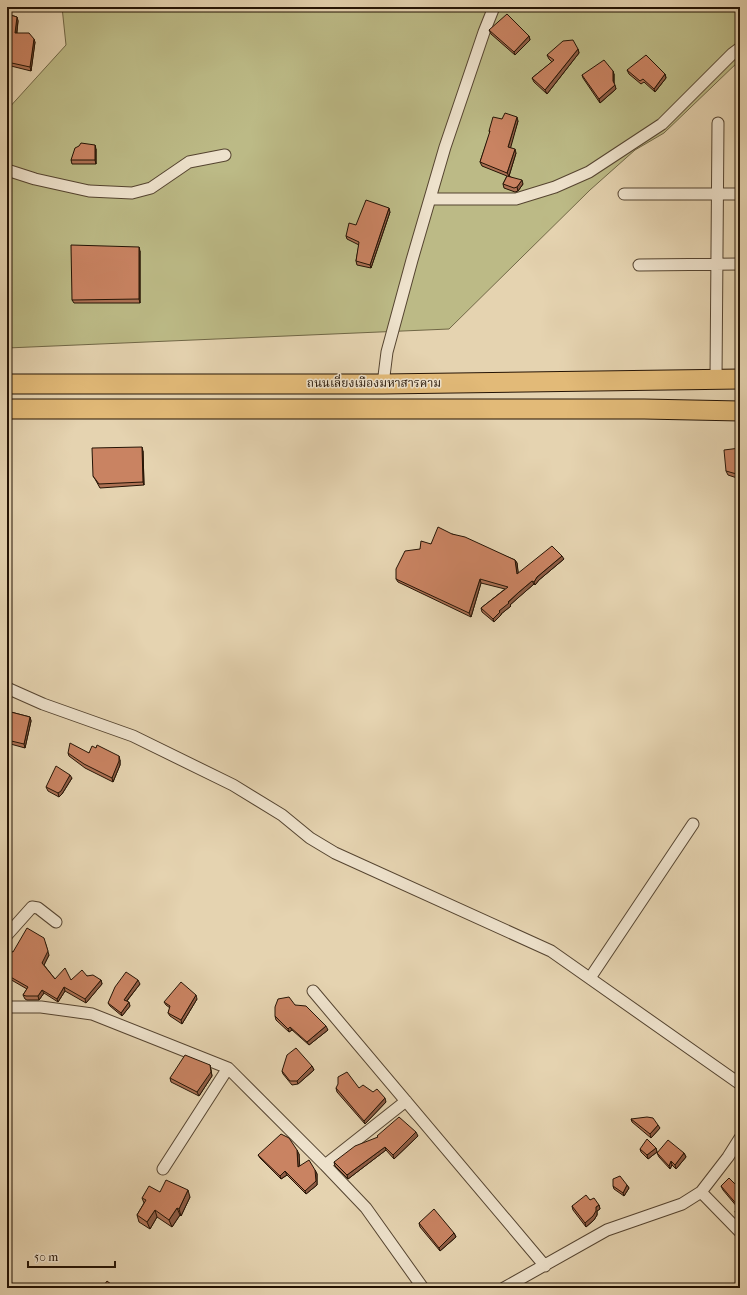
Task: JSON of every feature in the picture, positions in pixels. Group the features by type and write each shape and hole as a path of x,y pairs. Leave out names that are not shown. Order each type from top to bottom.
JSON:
{"highway":[{"name":"ถนนเลี่ยงเมืองมหาสารคาม","path":"7,384 383,384 740,379"},
{"path":"7,409 644,409 740,411"}],"street":[{"path":"383,384 387,352 445,147 494,7"},
{"path":"430,199 516,200 555,187 589,172 662,124 732,54 740,48"},
{"path":"716,379 718,123"},
{"path":"7,170 35,179 89,191 132,193 152,188 189,162 225,155"},
{"path":"624,194 740,194"},
{"path":"639,265 740,264"},
{"path":"7,688 43,704 133,736 233,785 282,815 310,838 335,853 551,951 740,1084"},
{"path":"590,978 693,824"},
{"path":"7,935 32,907 38,908 56,922"},
{"path":"313,991 545,1266"},
{"path":"7,1006 41,1007 92,1014 228,1068 325,1164 366,1208 423,1288"},
{"path":"163,1168 228,1068"},
{"path":"325,1164 406,1101"},
{"path":"504,1288 607,1230 682,1204 701,1192 728,1157 740,1138"},
{"path":"701,1192 740,1232"}],"shaded area":[{"path":"62,7 740,7 740,60 664,133 635,150 590,190 449,329 7,348 7,110 66,45"}],"building":[{"path":"7,14 17,17 15,33 29,33 34,39 30,67 7,62"},
{"path":"507,14 529,36 514,52 489,30"},
{"path":"573,40 578,49 545,90 532,78 554,60 547,55 563,41"},
{"path":"646,55 665,74 654,89 643,79 640,81 627,70"},
{"path":"604,60 613,71 613,81 615,85 599,99 582,75"},
{"path":"505,113 517,117 508,147 515,149 507,173 480,162 493,117 502,119"},
{"path":"81,143 95,145 95,160 71,160 75,148"},
{"path":"507,176 522,180 517,187 514,188 503,184"},
{"path":"366,200 389,208 370,265 356,261 359,242 346,236 349,223 356,225"},
{"path":"71,245 139,247 139,299 72,300"},
{"path":"142,447 143,482 99,484 93,476 92,448"},
{"path":"740,448 740,475 726,471 724,450"},
{"path":"438,527 452,534 465,537 515,560 517,574 552,546 562,556 537,577 534,582 532,581 508,602 509,603 499,611 500,612 493,619 481,608 508,587 480,579 469,613 396,579 396,569 405,551 420,549 421,541 431,544"},
{"path":"7,711 30,717 24,744 7,740"},
{"path":"70,743 89,753 92,746 96,748 97,745 119,756 119,761 112,778 84,764 68,753"},
{"path":"56,766 70,775 61,791 58,793 46,787"},
{"path":"27,928 44,938 48,951 42,963 55,979 65,968 71,980 82,970 87,976 93,975 101,980 85,999 64,987 57,999 42,990 38,996 23,995 28,987 7,975 7,951 13,952"},
{"path":"126,972 138,980 124,1000 129,1002 121,1013 108,1003 115,987"},
{"path":"181,982 196,995 181,1020 168,1013 170,1006 164,1002"},
{"path":"289,997 295,1005 306,1006 326,1026 307,1042 290,1027 288,1029 275,1016 275,1007 278,999"},
{"path":"296,1048 312,1066 297,1081 290,1081 282,1071 287,1055"},
{"path":"185,1055 210,1065 211,1072 197,1092 170,1078"},
{"path":"347,1072 359,1088 363,1085 373,1092 377,1089 385,1098 364,1121 336,1088 338,1084 338,1077"},
{"path":"399,1117 416,1132 393,1155 385,1147 347,1175 334,1162 355,1146 378,1137 377,1136"},
{"path":"647,1117 653,1118 658,1125 650,1134 631,1119"},
{"path":"281,1134 289,1138 297,1150 298,1167 309,1160 315,1170 316,1181 305,1191 285,1171 280,1176 258,1155"},
{"path":"647,1139 656,1148 647,1155 640,1149"},
{"path":"668,1140 684,1153 675,1165 671,1161 669,1166 657,1153"},
{"path":"620,1176 627,1185 623,1193 613,1186 613,1179"},
{"path":"729,1178 740,1189 740,1217 735,1211 739,1207 721,1186"},
{"path":"166,1180 188,1190 179,1209 177,1208 169,1220 155,1210 147,1222 137,1215 146,1200 142,1198 149,1186 160,1192"},
{"path":"586,1195 590,1200 594,1198 599,1205 596,1207 596,1211 593,1216 585,1223 572,1206"},
{"path":"434,1209 454,1233 439,1248 419,1223"},
{"path":"107,1281 116,1288 102,1288"}]}
